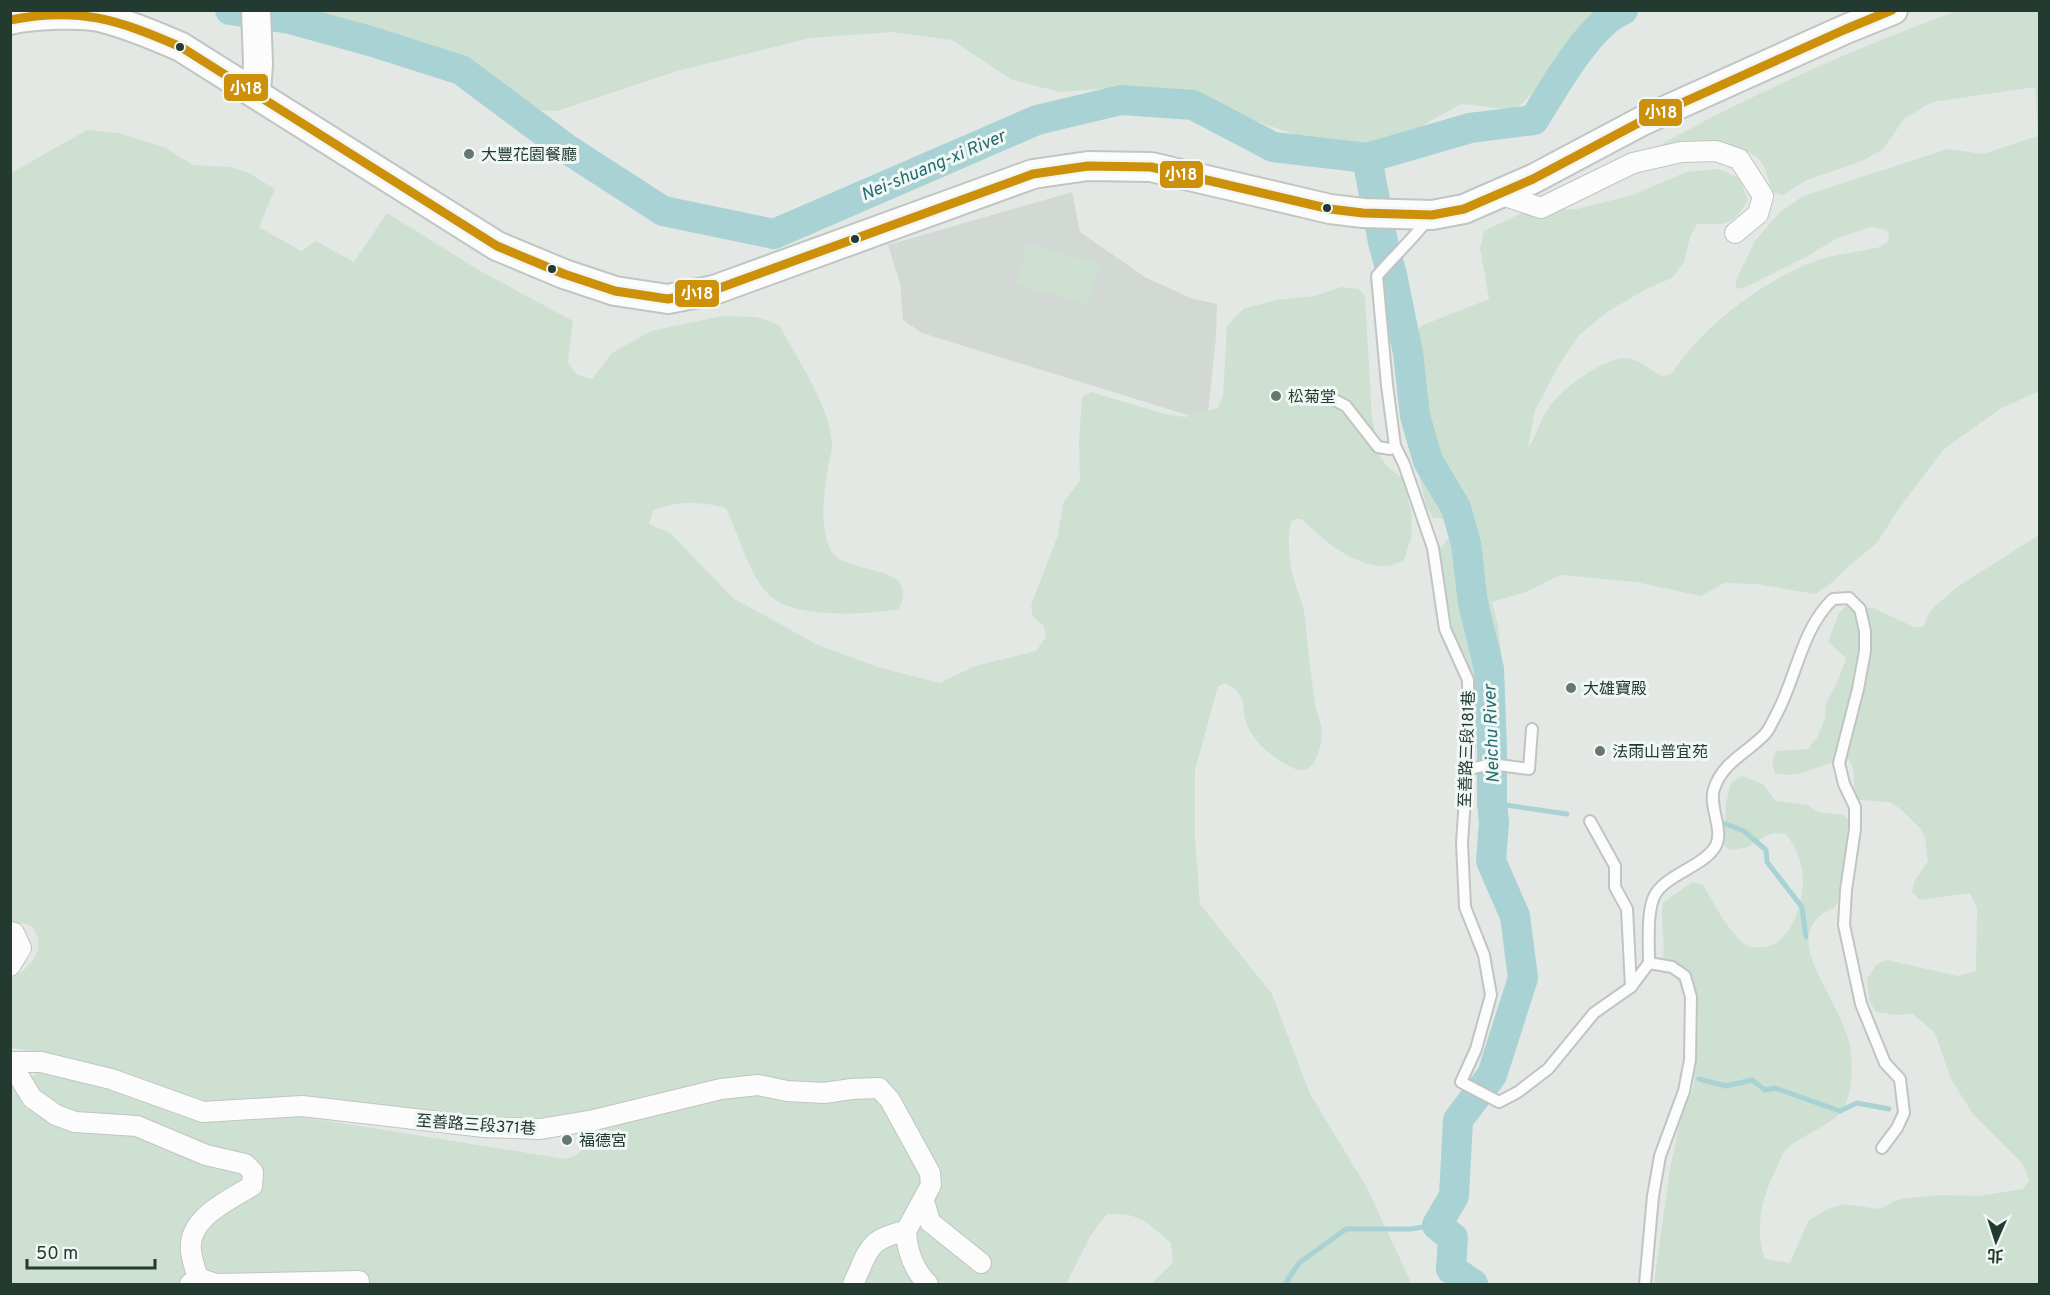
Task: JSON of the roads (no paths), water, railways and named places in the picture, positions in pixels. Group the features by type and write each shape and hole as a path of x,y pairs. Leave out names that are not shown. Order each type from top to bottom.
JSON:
{"street":[{"path":"256,10 258,63 256,94"},
{"path":"10,20 60,16 101,17 151,34 181,47 497,246 564,274 615,291 668,298 714,290 1033,174 1088,166 1151,167 1330,209 1363,213 1432,215 1464,209 1533,179 1642,122 1846,29 1893,10"},
{"path":"1499,194 1541,208 1633,163 1681,152 1716,152 1739,159 1763,196 1758,214 1735,233"},
{"path":"10,932 14,933 21,948 10,966"},
{"path":"10,1062 33,1098 56,1115 75,1122 137,1126 206,1155 245,1164 253,1172 252,1186 216,1209 200,1222 194,1232 190,1249 194,1281 216,1284 359,1281"},
{"name":"至善路三段371巷","path":"10,1062 41,1062 111,1079 203,1112 302,1107 484,1127 540,1130 594,1120 721,1089 758,1085 787,1091 824,1093 879,1088 890,1100 930,1173 931,1185 906,1231"},
{"path":"924,1201 930,1222 981,1263"},
{"path":"853,1284 872,1245 886,1235 906,1231 907,1246 918,1273 928,1284"}],"lane":[{"name":"至善路三段181巷","path":"1432,215 1415,237 1401,248 1377,276 1395,446 1404,464 1433,548 1445,629 1468,680 1469,738 1462,843 1465,907 1484,955 1491,995 1476,1049 1461,1082 1499,1102 1518,1092 1548,1070 1594,1013 1631,987"},
{"path":"1327,396 1346,406 1378,447 1390,449 1395,446"},
{"path":"1631,987 1649,963 1653,898 1659,889 1716,846 1713,790 1731,762 1766,732 1783,703 1809,634 1823,609 1833,599 1849,598 1860,609 1865,641 1858,688 1839,763 1844,784 1855,807 1855,829 1846,890 1844,925 1861,1004 1886,1063 1900,1079 1904,1113 1897,1128 1882,1148"},
{"path":"1466,770 1491,764 1529,769 1532,729"},
{"path":"1590,821 1615,866 1615,887 1627,909 1631,987"},
{"path":"1646,1284 1653,1196 1660,1156 1684,1091 1690,1060 1691,997 1685,976 1672,967 1649,963"}],"waterway":[{"name":"Nei-shuang-xi River","path":"230,10 290,19 461,70 567,149 663,211 774,234 1037,120 1121,100 1193,105 1273,147 1367,158 1470,128 1534,120 1585,42 1610,17 1623,10"},
{"path":"288,10 290,19"},
{"name":"Neichu River","path":"1367,158 1408,353 1415,416 1428,461 1456,508 1466,544 1473,603 1489,669 1494,822 1491,861 1515,916 1523,978 1492,1075 1458,1120 1454,1196 1437,1225 1453,1238 1451,1269 1473,1284"},
{"path":"1492,803 1567,814"},
{"path":"1723,823 1744,831 1766,850 1767,862 1802,907 1806,937"},
{"path":"1699,1079 1726,1086 1752,1080 1765,1090 1775,1088 1840,1111 1857,1103 1889,1109"},
{"path":"1285,1284 1299,1263 1346,1229 1410,1229 1437,1225"}],"place":[{"name":"大豐花園餐廳","path":"469,154"},
{"name":"松菊堂","path":"1276,396"},
{"name":"大雄寶殿","path":"1571,688"},
{"name":"法雨山普宜苑","path":"1600,751"},
{"name":"福德宮","path":"567,1140"}]}
